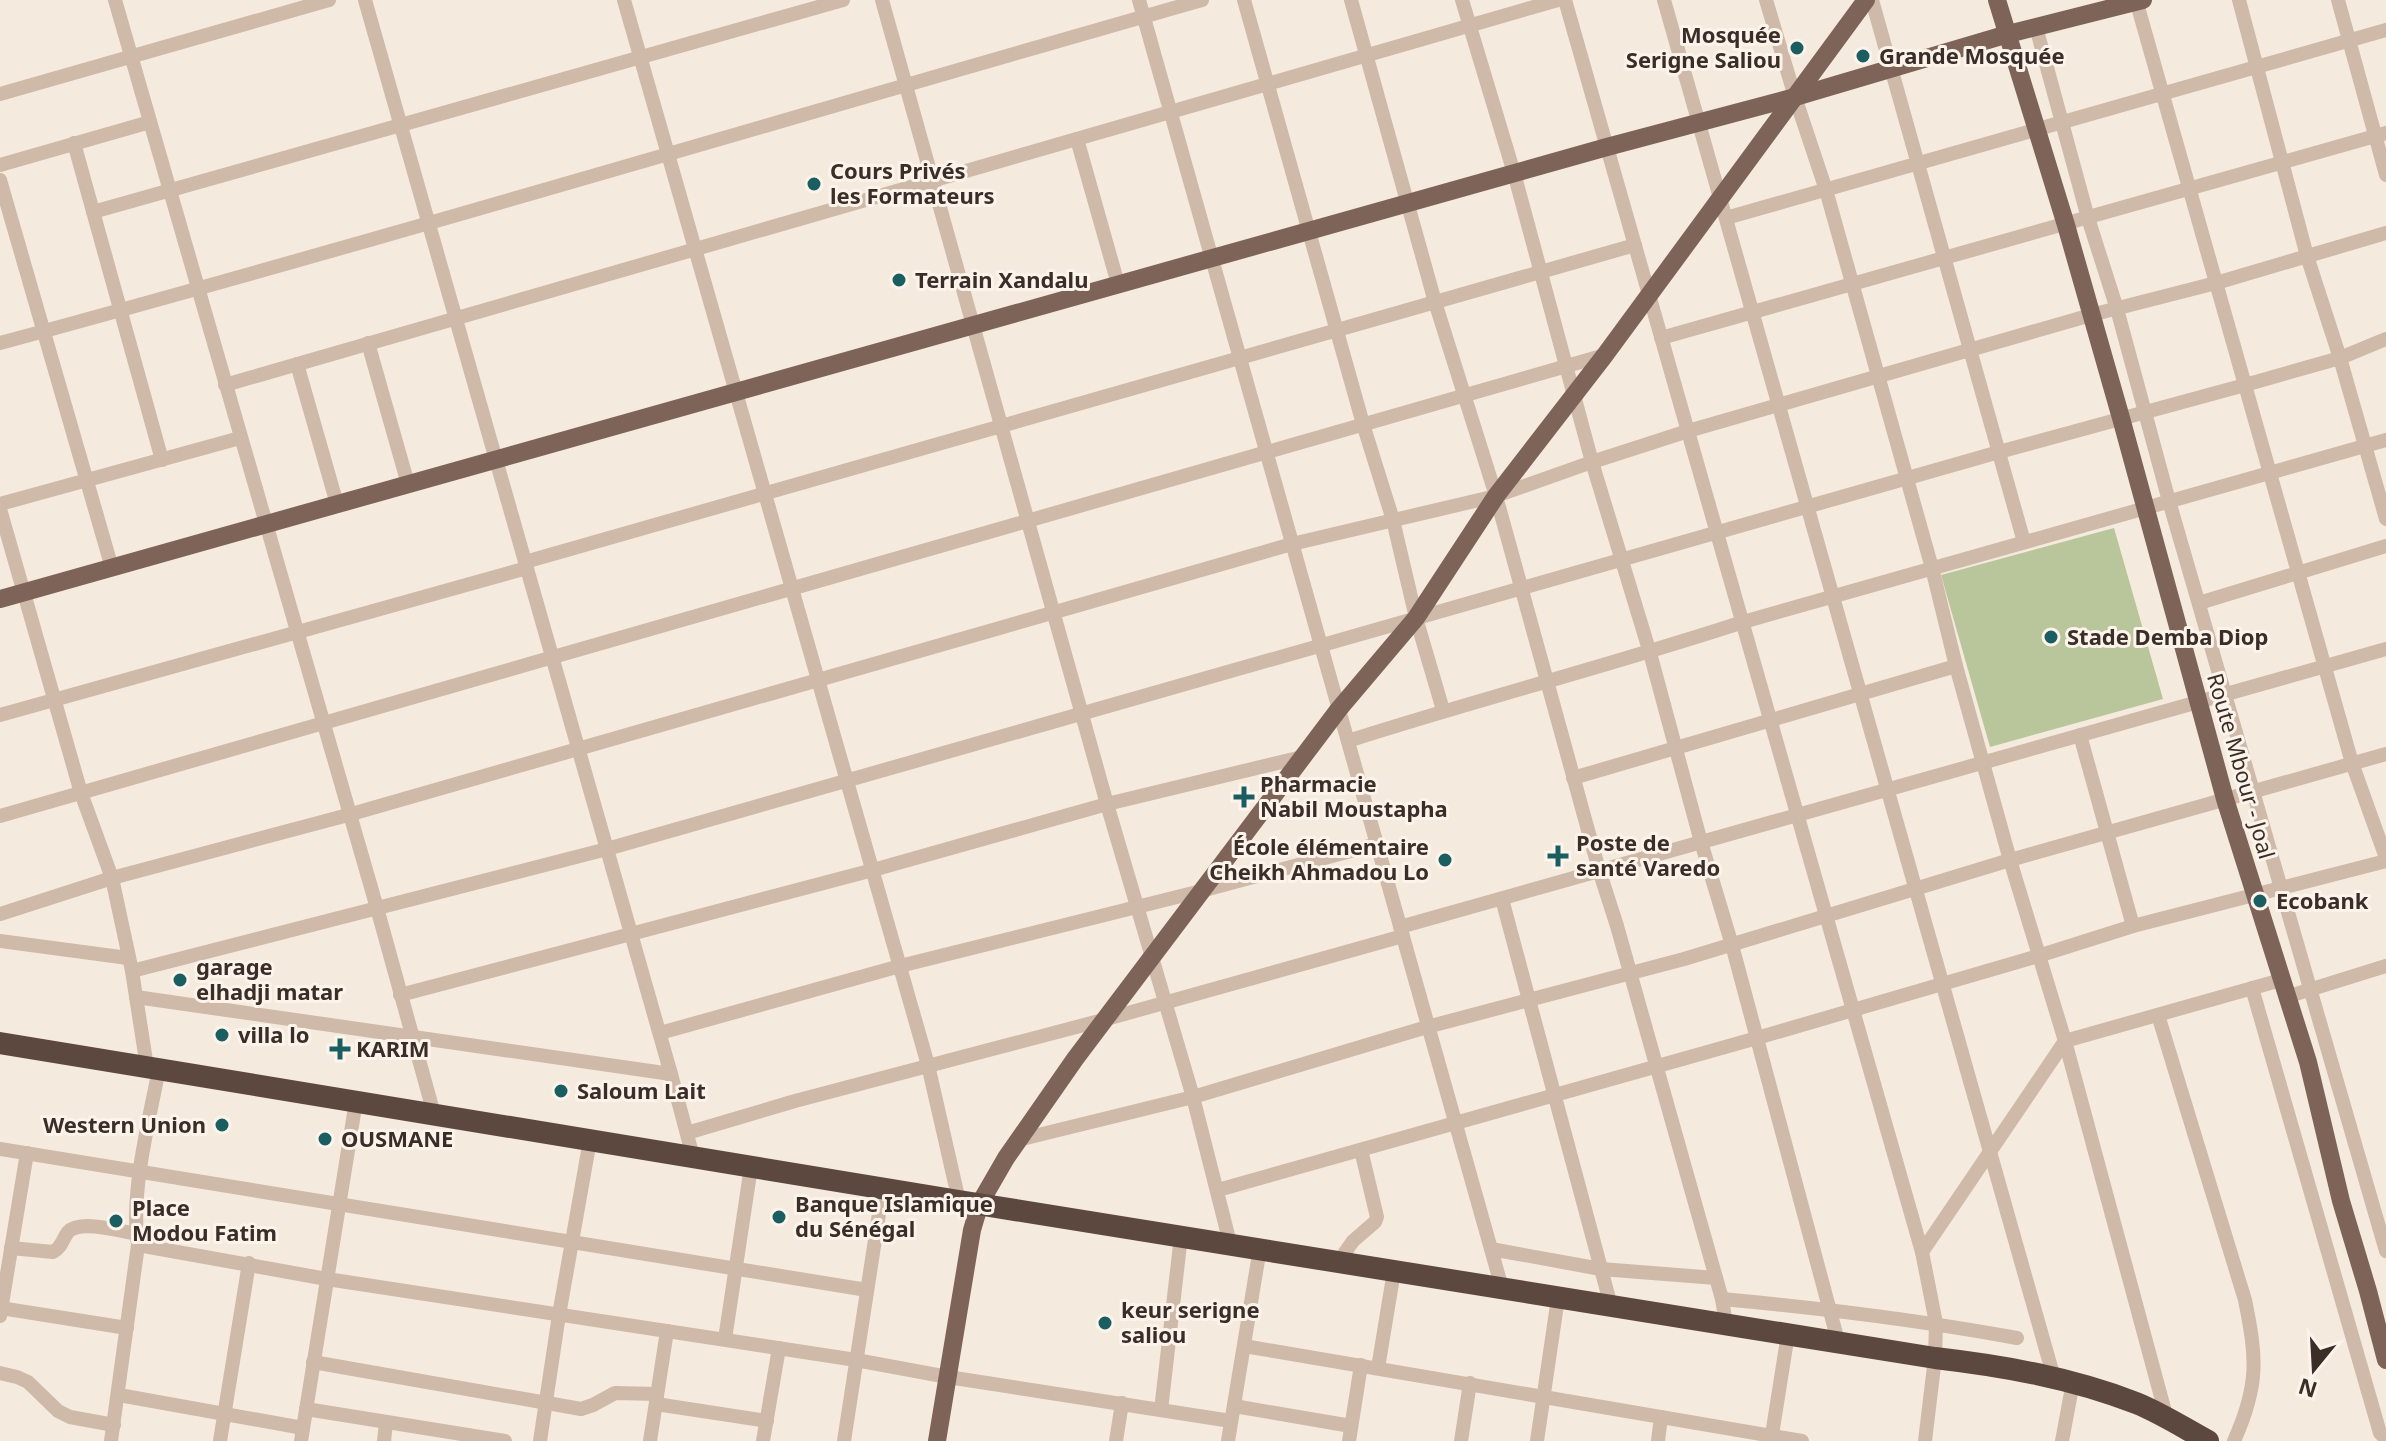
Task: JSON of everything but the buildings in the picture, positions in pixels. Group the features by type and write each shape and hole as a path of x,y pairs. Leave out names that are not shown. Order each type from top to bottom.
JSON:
{"highway":[{"path":"0,1043 1558,1298 1990,1365 2064,1380 2138,1404 2208,1441"}],"main road":[{"path":"937,1441 972,1230 970,1202 1302,757 1416,618 1496,496 1605,355 1866,0"},
{"name":"Route Mbour - Joal","path":"1997,0 2066,225 2253,895 2308,1062 2341,1201 2377,1289 2386,1360"},
{"path":"0,599 1698,121 1795,97 1892,66 2138,1"}],"street":[{"path":"115,0 434,1114"},
{"path":"0,94 329,0"},
{"path":"365,0 693,1157"},
{"path":"624,0 928,1065 970,1202"},
{"path":"93,212 843,0"},
{"path":"882,0 1107,804 1193,1097 1230,1243"},
{"path":"1139,0 1502,1288"},
{"path":"0,343 429,224 1202,0"},
{"path":"1244,0 1336,330 1393,520 1416,618 1443,710"},
{"path":"1351,0 1435,302 1496,496 1722,1299 1726,1324"},
{"path":"1462,0 1514,173 1592,462 1650,653 1732,945 1838,1341"},
{"path":"225,385 1558,0"},
{"path":"1565,0 1922,1252 1936,1323 1925,1441"},
{"path":"1664,0 1990,1154 2064,1380 2062,1441"},
{"path":"1766,0 1853,285 2010,860 2065,1041 2167,1419"},
{"path":"1872,0 2024,542"},
{"path":"2239,0 2307,256 2386,519"},
{"path":"2338,0 2380,135 2386,175"},
{"path":"1218,1190 1757,1038 2133,926 2386,859 2352,763 2138,1"},
{"path":"2036,27 2088,218 2117,309 2169,501 2386,1251"},
{"path":"1726,218 2386,30"},
{"path":"0,165 150,122"},
{"path":"1661,338 2380,135"},
{"path":"1077,139 1118,284"},
{"path":"74,143 162,460"},
{"path":"0,180 112,568"},
{"path":"0,914 112,878 348,815 1292,544 1496,496 1688,431 2386,233"},
{"path":"0,715 1635,245"},
{"path":"0,941 130,964 377,908 607,849 1907,478 2340,358 2386,339"},
{"path":"368,343 408,484"},
{"path":"0,816 1605,355"},
{"path":"297,364 337,504"},
{"path":"111,1441 137,1240 140,1170 153,1068 112,878 81,793 0,506 240,438"},
{"path":"1348,741 1443,710 1650,653 1743,622 2386,440"},
{"path":"2199,603 2386,546"},
{"path":"687,1133 1165,1003 1599,870 2386,649"},
{"path":"1573,778 1956,666"},
{"path":"2080,735 2133,926"},
{"path":"1018,1140 1193,1097 1427,1027 1732,945 2010,860 2386,754"},
{"path":"400,995 873,870 1107,804 1302,757"},
{"path":"660,1033 900,966 1377,844"},
{"path":"1502,899 1611,1306"},
{"path":"1922,1252 2065,1041 2252,988 2309,988 2386,966"},
{"path":"2252,988 2380,1433 2386,1439"},
{"path":"136,997 671,1074"},
{"path":"2158,1015 2245,1300 2254,1345 2252,1392 2234,1441"},
{"path":"119,1395 302,1434 356,1101"},
{"path":"540,1441 590,1140"},
{"path":"0,1149 867,1290"},
{"path":"1339,1261 1353,1241 1377,1217 1361,1150"},
{"path":"27,1153 7,1231 11,1248 0,1310 127,1328"},
{"path":"725,1339 751,1167"},
{"path":"844,1441 883,1188"},
{"path":"11,1248 53,1252 59,1249 68,1232 81,1226 327,1279 725,1339 1161,1410 1232,1414 1350,1434 1361,1365"},
{"path":"1161,1410 1181,1236"},
{"path":"1228,1441 1260,1248"},
{"path":"1491,1249 1601,1269 1716,1278"},
{"path":"220,1441 249,1263"},
{"path":"1378,1368 1394,1271"},
{"path":"2341,1298 2377,1289"},
{"path":"1537,1441 1558,1298"},
{"path":"1722,1299 1936,1323 2017,1338"},
{"path":"650,1441 667,1331"},
{"path":"1771,1438 1788,1334"},
{"path":"1244,1346 1802,1441"},
{"path":"763,1441 779,1348"},
{"path":"313,1362 581,1409 615,1393 767,1421"},
{"path":"0,1373 28,1382 58,1411 70,1417 114,1425"},
{"path":"1461,1441 1470,1383"},
{"path":"1116,1441 1122,1403"},
{"path":"306,1409 443,1436 505,1441"},
{"path":"1658,1441 1661,1417"},
{"path":"384,1441 386,1423"}],"green space":[{"name":"Stade Demba Diop","path":"2114,528 2163,699 1990,747 1941,575"}],"place":[{"name":"Mosquée Serigne Saliou","path":"1797,48"},
{"name":"Grande Mosquée","path":"1863,56"},
{"name":"Cours Privés les Formateurs","path":"814,184"},
{"name":"Terrain Xandalu","path":"899,280"},
{"name":"Stade Demba Diop","path":"2051,637"},
{"name":"Pharmacie Nabil Moustapha","path":"1244,797"},
{"name":"Poste de santé Varedo","path":"1558,856"},
{"name":"École élémentaire Cheikh Ahmadou Lo","path":"1445,860"},
{"name":"Ecobank","path":"2260,901"},
{"name":"garage elhadji matar","path":"180,980"},
{"name":"villa lo","path":"222,1035"},
{"name":"KARIM","path":"340,1049"},
{"name":"Saloum Lait","path":"561,1091"},
{"name":"Western Union","path":"222,1125"},
{"name":"OUSMANE","path":"325,1139"},
{"name":"Banque Islamique du Sénégal","path":"779,1217"},
{"name":"Place Modou Fatim","path":"116,1221"},
{"name":"keur serigne saliou","path":"1105,1323"}]}
